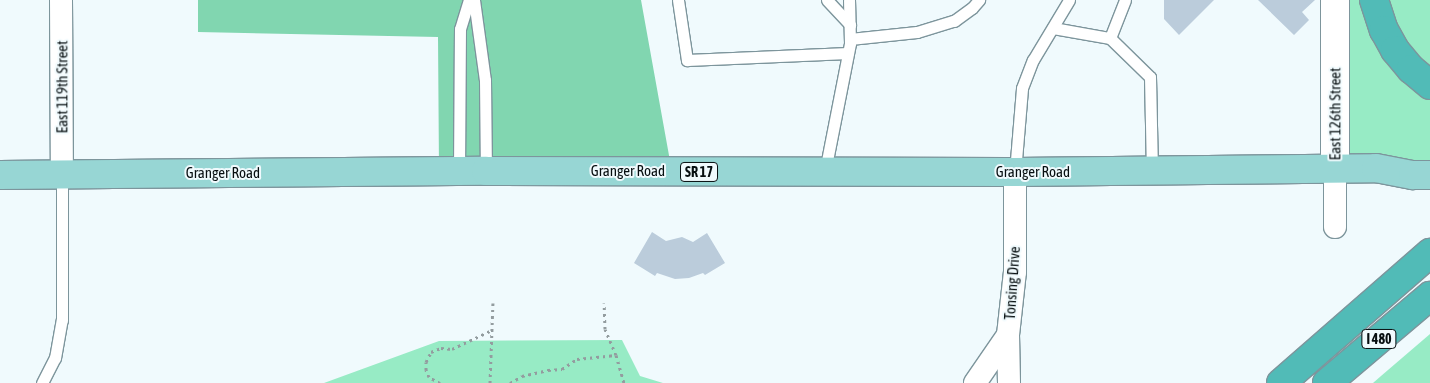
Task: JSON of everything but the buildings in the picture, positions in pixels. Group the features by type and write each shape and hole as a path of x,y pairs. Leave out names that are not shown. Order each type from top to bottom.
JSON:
{"highway":[{"path":"1374,0 1384,30 1395,50 1411,69 1430,85"},
{"path":"1281,383 1430,253"},
{"name":"I 480","path":"1327,383 1430,296"}],"main road":[{"name":"Granger Road","path":"0,174 459,171 825,173 1152,171 1376,168 1413,160 1430,160"},
{"name":"Granger Road","path":"1376,168 1413,175 1430,175"}],"street":[{"name":"East 119th Street","path":"61,0 62,174"},
{"name":"East 126th Street","path":"1335,0 1335,227"},
{"name":"Tonsing Drive","path":"975,383 1008,335 1015,272 1015,172"},
{"path":"1008,335 1009,383"}],"lane":[{"path":"459,171 460,29 469,0"},
{"path":"474,0 485,80 486,171"},
{"path":"678,0 687,60 848,54"},
{"path":"827,0 850,25"},
{"path":"825,173 848,54 850,38 849,0"},
{"path":"850,38 917,32 954,21 972,8 979,0"},
{"path":"1015,172 1022,88 1033,60 1069,0"},
{"path":"1110,38 1125,0"},
{"path":"1053,28 1110,38 1150,77 1152,171"},
{"path":"42,383 55,358 62,320 62,174"}],"path":[{"path":"490,383 493,303"},
{"path":"604,303 605,329 624,383"},
{"path":"440,383 430,377 426,370 426,362 431,352 441,348 452,350 492,330"},
{"path":"510,383 522,376 562,369 577,359 616,356"}],"green space":[{"path":"198,0 641,0 672,172 439,171 438,37 198,32"},
{"path":"1335,0 1430,0 1430,175 1335,169"},
{"path":"1430,334 1430,383 1373,383 1381,376"},
{"path":"622,340 640,376 663,383 324,383 439,341"}]}
